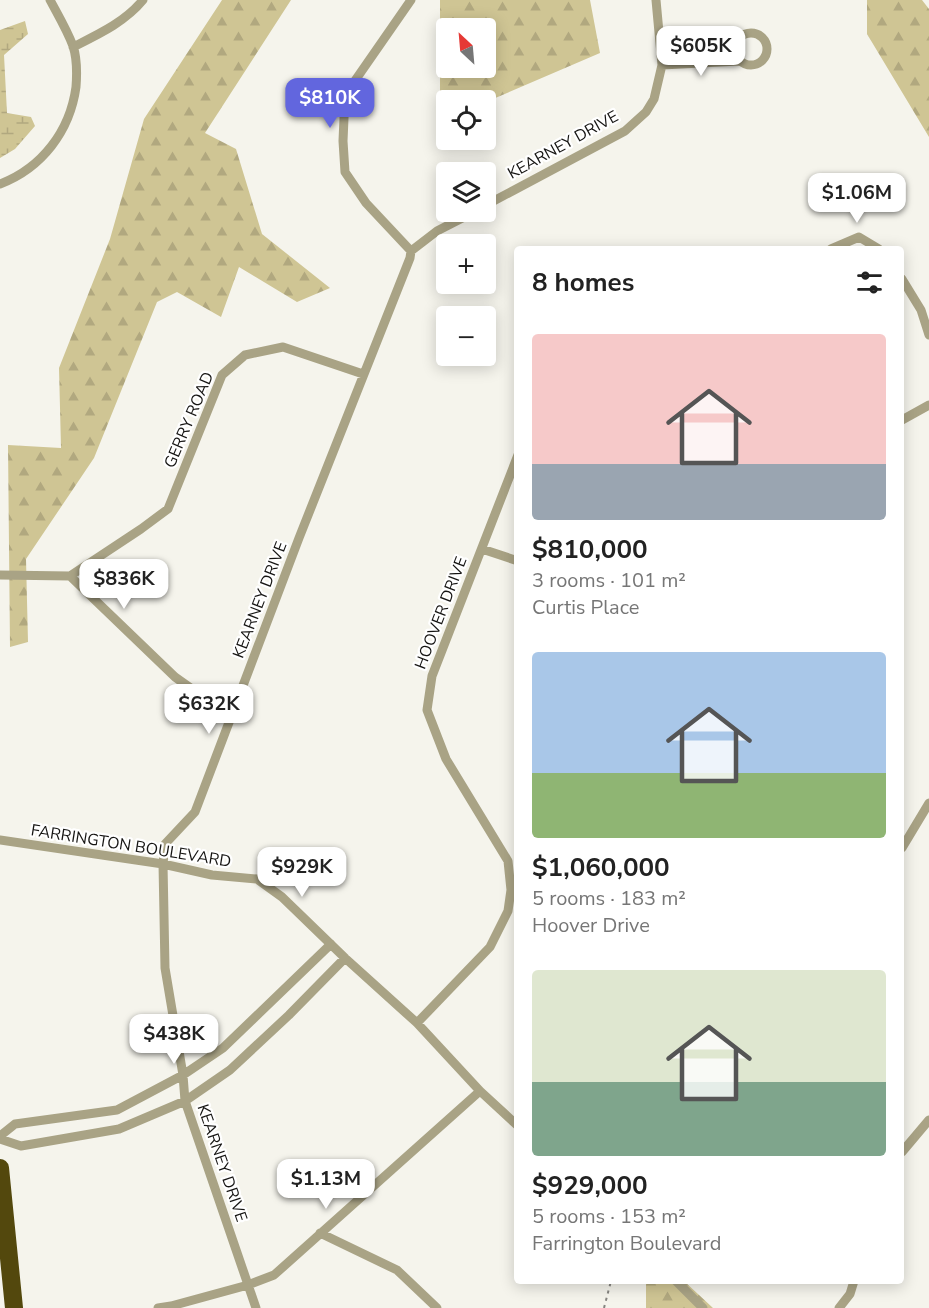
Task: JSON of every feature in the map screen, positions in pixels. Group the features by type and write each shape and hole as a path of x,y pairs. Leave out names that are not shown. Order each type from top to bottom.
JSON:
{"highway":[{"path":"0,1168 14,1308"}],"street":[{"path":"0,184 17,177 35,164 63,130 70,112 76,86 73,47 50,0"},
{"path":"73,47 123,20 143,0"},
{"path":"411,0 345,95 343,141 345,171 366,203 411,251 437,231 455,222"},
{"name":"KEARNEY DRIVE","path":"496,200 625,131 646,112 654,99 662,65 656,0"},
{"path":"662,65 740,61"},
{"path":"838,246 859,237 874,246"},
{"name":"KEARNEY DRIVE","path":"256,1308 185,1101 165,968 163,864 165,844 195,812 411,251"},
{"path":"904,282 921,310 929,335"},
{"name":"GERRY ROAD","path":"70,576 168,509 222,375 244,355 283,347 363,374"},
{"path":"904,419 929,405"},
{"name":"HOOVER DRIVE","path":"417,1023 490,946 513,912 508,861 446,759 426,710 432,676 514,465"},
{"path":"482,549 514,560"},
{"path":"0,575 70,576 175,677 199,694 236,702"},
{"path":"904,845 929,803"},
{"name":"FARRINGTON BOULEVARD","path":"0,840 163,864 212,875 257,879 282,897 417,1023 480,1091 514,1122"},
{"path":"330,944 223,1048 183,1076 117,1110 15,1124 0,1137 21,1146 118,1129 185,1101 230,1070 345,958"},
{"path":"159,1308 248,1285 274,1275 480,1091"},
{"path":"904,1150 929,1120"},
{"path":"320,1233 397,1270 437,1308"},
{"path":"679,1284 703,1308"},
{"path":"839,1308 850,1294 853,1284"}],"path":[{"path":"603,1308 610,1284"}],"green space":[{"path":"222,0 291,0 205,133 236,149 262,234 330,288 297,302 239,267 221,317 177,292 157,302 94,458 26,559 28,642 10,647 8,445 61,448 59,368 110,239 144,119"},
{"path":"440,0 590,0 600,53 496,98 496,90 440,90 440,78 496,78 496,18 440,18"},
{"path":"867,0 922,0 929,9 929,137 867,34"},
{"path":"25,21 28,34 4,55 7,113 31,117 35,126 15,149 0,158 0,30"},
{"path":"646,1284 687,1284 713,1308 646,1308"}]}
